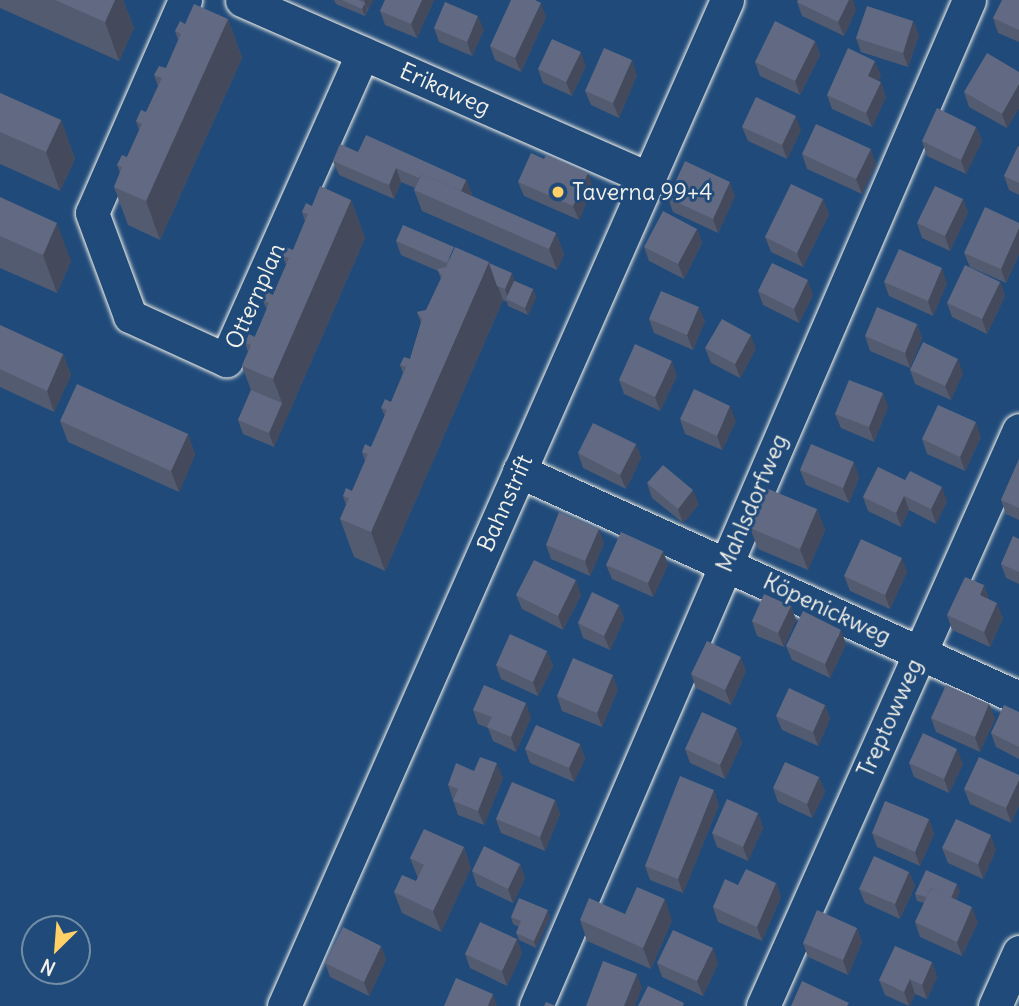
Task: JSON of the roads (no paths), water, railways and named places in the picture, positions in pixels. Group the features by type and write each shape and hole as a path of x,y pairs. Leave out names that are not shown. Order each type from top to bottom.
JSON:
{"street":[{"name":"Otternplan","path":"185,0 92,214 130,316 226,360 363,53"},
{"name":"Erikaweg","path":"242,0 647,178"},
{"name":"Bahnstrift","path":"284,1006 727,0"},
{"name":"Mahlsdorfweg","path":"536,1006 969,0"},
{"name":"Treptowweg","path":"763,1006 1019,430"},
{"name":"Köpenickweg","path":"519,471 726,562 1019,698"},
{"path":"995,1006 1019,952"}],"place":[{"name":"Taverna 99+4","path":"558,192"}]}
